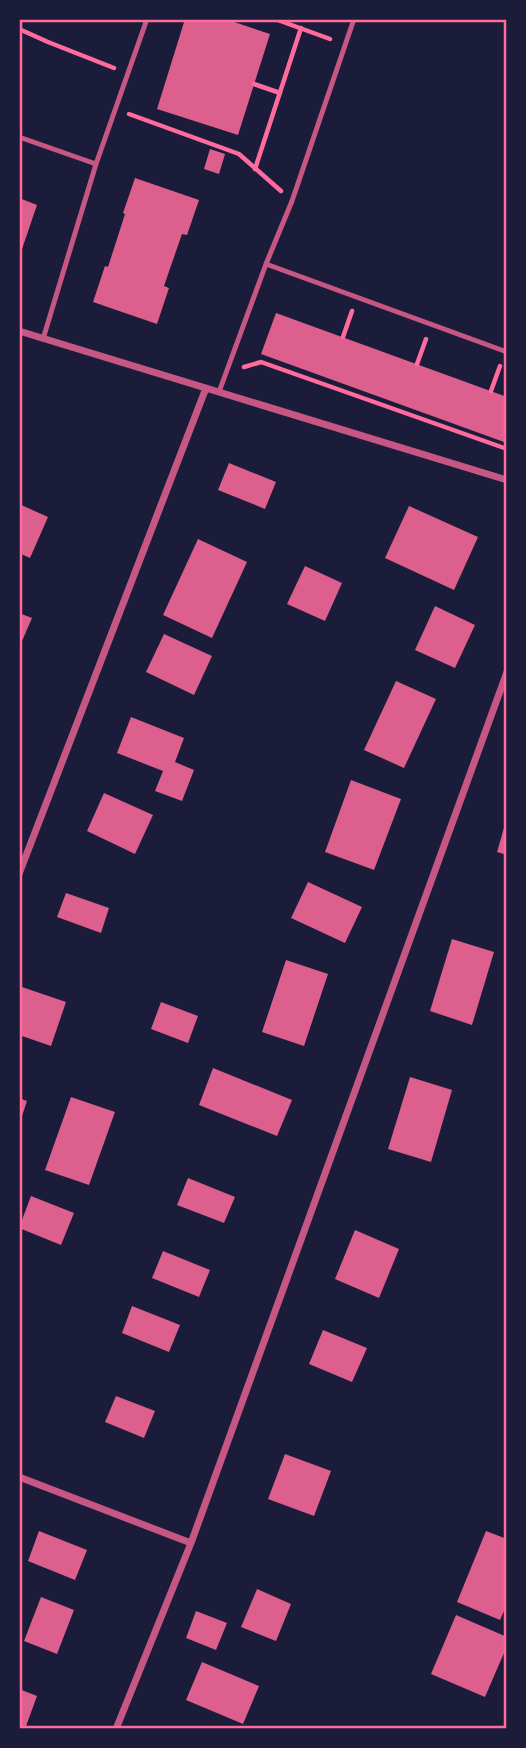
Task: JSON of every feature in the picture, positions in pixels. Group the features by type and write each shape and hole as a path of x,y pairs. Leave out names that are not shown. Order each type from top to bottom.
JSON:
{"street":[{"path":"19,331 507,480"},
{"path":"19,874 206,388"},
{"path":"116,1729 191,1543 507,672"},
{"path":"19,1477 191,1543"}],"lane":[{"path":"43,339 96,164 147,19"},
{"path":"219,392 292,201 354,19"},
{"path":"19,137 96,164"},
{"path":"266,264 506,352"}],"path":[{"path":"275,19 345,44"},
{"path":"19,29 128,74"},
{"path":"254,169 301,29"},
{"path":"254,84 280,93"},
{"path":"116,109 239,154 292,201"},
{"path":"343,337 357,297"},
{"path":"417,364 431,324"},
{"path":"491,391 506,352"},
{"path":"227,372 261,362 507,449"}],"building":[{"path":"185,19 225,19 270,34 238,135 157,109"},
{"path":"210,149 225,154 219,174 204,169"},
{"path":"135,178 199,200 187,235 182,234 164,286 169,288 157,324 93,302 105,266 108,267"},
{"path":"19,198 37,205 20,255 19,255"},
{"path":"276,313 507,397 507,434 504,442 261,354"},
{"path":"229,463 276,482 265,509 218,490"},
{"path":"19,504 48,517 30,558 19,553"},
{"path":"409,506 478,537 454,590 385,558"},
{"path":"198,539 247,562 212,638 163,615"},
{"path":"305,566 342,583 325,621 287,604"},
{"path":"435,606 475,625 455,668 415,650"},
{"path":"19,613 32,618 19,648"},
{"path":"164,634 212,656 194,695 146,672"},
{"path":"396,681 436,699 404,768 364,750"},
{"path":"131,717 184,738 175,762 194,770 182,801 155,791 163,771 117,753"},
{"path":"351,780 401,799 374,870 325,852"},
{"path":"104,793 153,815 135,854 87,831"},
{"path":"507,821 507,855 497,852"},
{"path":"308,882 362,907 345,943 291,918"},
{"path":"66,893 109,908 101,933 57,917"},
{"path":"452,939 494,952 472,1025 430,1011"},
{"path":"286,960 328,974 304,1046 262,1032"},
{"path":"22,987 66,1002 51,1046 19,1035 19,996"},
{"path":"161,1002 198,1016 188,1043 151,1029"},
{"path":"213,1068 292,1100 277,1136 199,1105"},
{"path":"410,1077 452,1090 431,1162 388,1149"},
{"path":"71,1097 115,1112 89,1185 45,1170"},
{"path":"19,1098 27,1101 20,1122 19,1122"},
{"path":"188,1178 235,1197 224,1223 177,1205"},
{"path":"31,1196 74,1213 61,1245 19,1228"},
{"path":"355,1230 399,1249 379,1298 335,1279"},
{"path":"163,1251 210,1270 199,1297 152,1278"},
{"path":"132,1306 180,1325 169,1352 122,1333"},
{"path":"323,1330 367,1348 352,1382 309,1364"},
{"path":"116,1396 155,1411 144,1438 105,1422"},
{"path":"285,1454 331,1471 314,1516 268,1499"},
{"path":"39,1531 87,1550 75,1580 28,1561"},
{"path":"486,1531 507,1539 507,1604 500,1620 457,1602"},
{"path":"257,1589 291,1604 276,1641 241,1627"},
{"path":"41,1597 74,1610 57,1654 24,1641"},
{"path":"196,1611 227,1623 216,1650 186,1638"},
{"path":"456,1615 507,1637 507,1646 485,1697 431,1674"},
{"path":"202,1662 259,1686 243,1724 186,1700"},
{"path":"19,1689 37,1696 25,1729 19,1727"}]}
